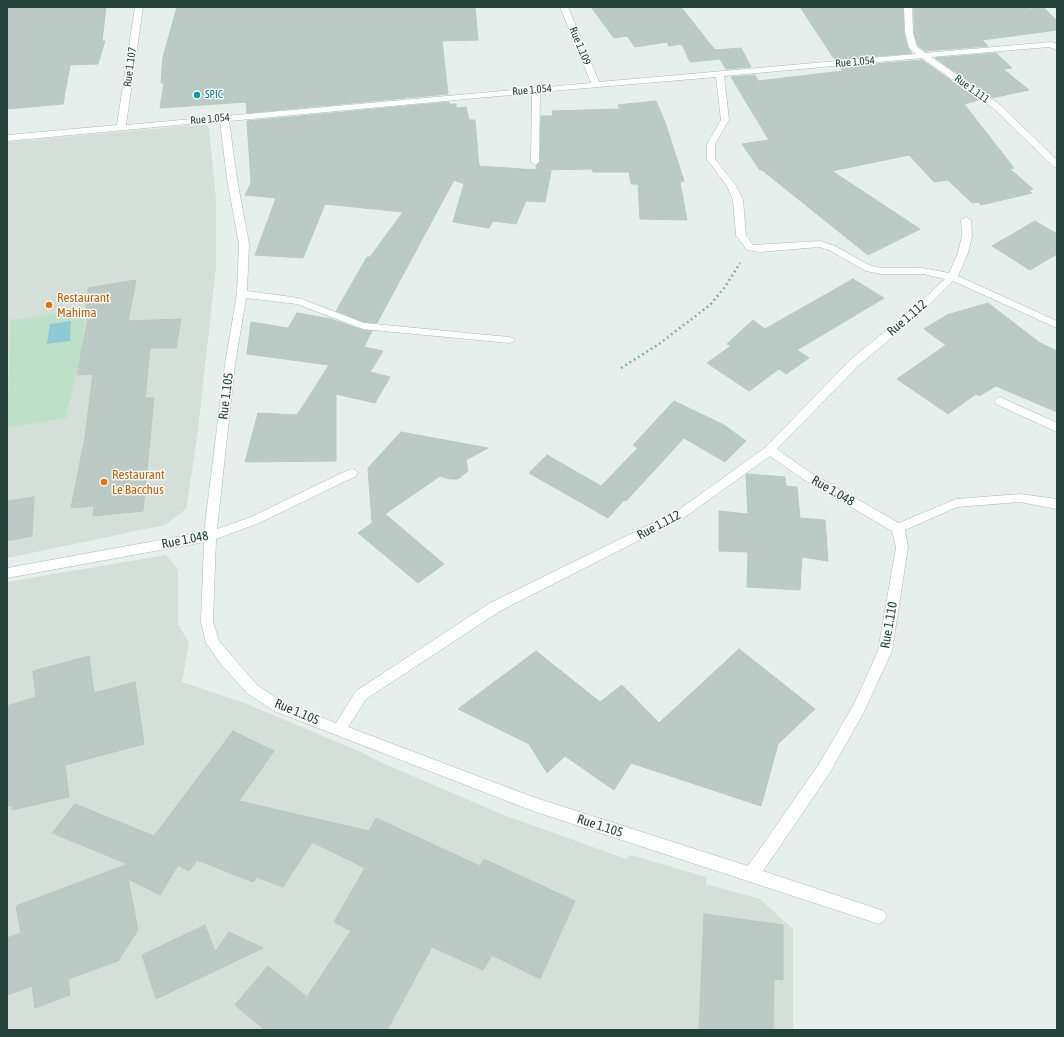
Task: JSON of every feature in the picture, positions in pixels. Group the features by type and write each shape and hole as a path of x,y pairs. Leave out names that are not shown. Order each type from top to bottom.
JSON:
{"street":[{"name":"Rue 1.107","path":"122,128 138,7"},
{"name":"Rue 1.109","path":"564,7 596,85"},
{"name":"Rue 1.111","path":"908,7 909,33 913,48 996,106 1057,165"},
{"name":"Rue 1.054","path":"7,138 1051,44 1057,48"},
{"path":"720,74 725,120 711,144 711,159 731,186 738,200 741,236 750,248 760,250 820,244 832,248 866,268 881,271 923,271 952,277 1057,325"},
{"path":"535,162 536,90"},
{"name":"Rue 1.105","path":"224,118 232,178 244,244 242,294 230,364 210,536 207,622 213,643 226,660 252,689 279,707 533,804 879,916"},
{"name":"Rue 1.112","path":"339,730 361,695 496,607 681,514 770,450 854,363 918,309 952,277 963,254 967,236 966,220"},
{"path":"242,294 299,300 363,326 509,340"},
{"path":"1000,401 1057,428"},
{"name":"Rue 1.048","path":"770,450 807,476 898,528"},
{"name":"Rue 1.048","path":"7,572 210,536 256,520 352,472"},
{"path":"898,528 956,503 1020,498 1057,504"},
{"name":"Rue 1.110","path":"751,875 824,770 859,708 885,651 902,546 898,528"}],"path":[{"path":"621,368 659,344 710,305 726,287 750,248"}],"shaded area":[{"path":"206,125 209,128 216,199 216,267 197,438 186,509 165,525 7,558 7,142"},
{"path":"166,555 178,570 178,624 189,642 182,682 247,704 361,752 380,762 501,814 626,859 631,855 706,877 706,884 760,899 793,929 793,1030 7,1030 7,582"}],"green space":[{"path":"82,309 85,318 81,355 66,418 7,428 11,318 16,320"}],"water":[{"path":"71,321 70,341 47,344 50,324"}],"building":[{"path":"7,7 106,7 102,41 105,41 98,64 70,65 63,104 7,109"},
{"path":"177,7 475,7 478,40 442,41 448,94 247,113 246,102 160,108 164,83 161,83 163,57"},
{"path":"591,7 681,7 715,50 741,48 751,67 726,69 720,59 690,62 682,44 669,46 667,42 635,47 627,36 614,38"},
{"path":"800,7 903,7 904,33 908,48 912,53 835,60"},
{"path":"914,7 1044,8 1057,21 1057,30 982,40 988,46 925,51 918,46 914,33"},
{"path":"996,53 1012,68 1003,69 1029,90 992,98 935,58"},
{"path":"922,60 979,100 964,104 1014,168 1010,169 1033,189 1029,190 1032,193 981,205 978,202 972,203 948,180 934,182 909,155 832,171 920,229 868,255 762,170 760,170 742,144 769,140 731,77 755,75 758,81 843,71 840,67"},
{"path":"656,101 665,122 684,181 680,182 687,220 640,219 638,184 631,184 629,172 593,172 592,169 536,170 536,166 540,162 541,116 553,116 552,111 620,109 618,105"},
{"path":"449,102 449,104 456,104 456,108 466,107 469,120 475,120 479,166 551,171 545,202 526,201 516,224 493,221 489,228 453,222 464,184 454,180 377,323 364,322 336,311 367,257 370,257 403,212 325,204 303,258 255,255 276,198 245,195 251,183 247,121"},
{"path":"1035,221 1057,234 1057,254 1030,270 992,246"},
{"path":"853,279 884,298 797,350 809,358 786,374 779,369 749,391 707,363 731,346 727,344 753,320 765,329"},
{"path":"136,280 128,321 181,319 176,348 150,348 145,398 154,398 143,511 93,516 94,506 71,508 85,437 93,374 77,375 88,317 85,318 88,288"},
{"path":"988,303 1040,343 1057,351 1057,412 996,386 979,396 976,394 948,414 897,379 946,345 924,329 947,315"},
{"path":"297,313 331,319 362,330 372,331 364,347 383,351 370,372 390,377 375,403 336,394 336,461 245,462 258,413 297,415 329,365 247,354 251,322 288,328"},
{"path":"674,401 724,425 746,441 725,462 684,438 626,501 624,500 608,518 529,473 547,455 601,486 638,448 633,445"},
{"path":"401,432 488,448 466,460 468,471 458,479 450,479 440,476 385,514 444,564 418,583 358,533 372,523 368,468"},
{"path":"747,474 785,477 786,486 797,487 800,518 825,520 828,561 802,557 800,590 747,587 748,552 719,551 719,511 748,514"},
{"path":"34,497 32,536 7,541 7,501"},
{"path":"739,649 815,709 778,744 761,806 631,763 614,790 565,756 547,773 529,744 458,709 536,651 600,702 622,685 659,723"},
{"path":"89,656 94,693 135,682 144,744 65,765 69,797 12,810 12,805 7,806 7,706 36,697 33,671"},
{"path":"233,731 274,751 239,801 369,831 376,818 480,866 484,859 575,901 540,979 492,955 483,970 432,947 387,1030 265,1030 235,1005 268,966 307,997 351,931 334,922 365,868 312,842 283,887 257,877 253,882 197,860 189,871 178,865 160,895 128,879 138,930 118,961 68,979 70,995 35,1008 32,986 7,995 7,938 21,933 16,906 128,864 52,833 75,804 154,836"},
{"path":"704,914 783,925 783,980 774,979 773,1030 699,1030"},
{"path":"205,925 215,952 229,932 263,948 156,999 142,955"}],"place":[{"name":"SPIC","path":"197,95"},
{"name":"Restaurant Mahima","path":"49,305"},
{"name":"Restaurant Le Bacchus","path":"104,482"}]}
